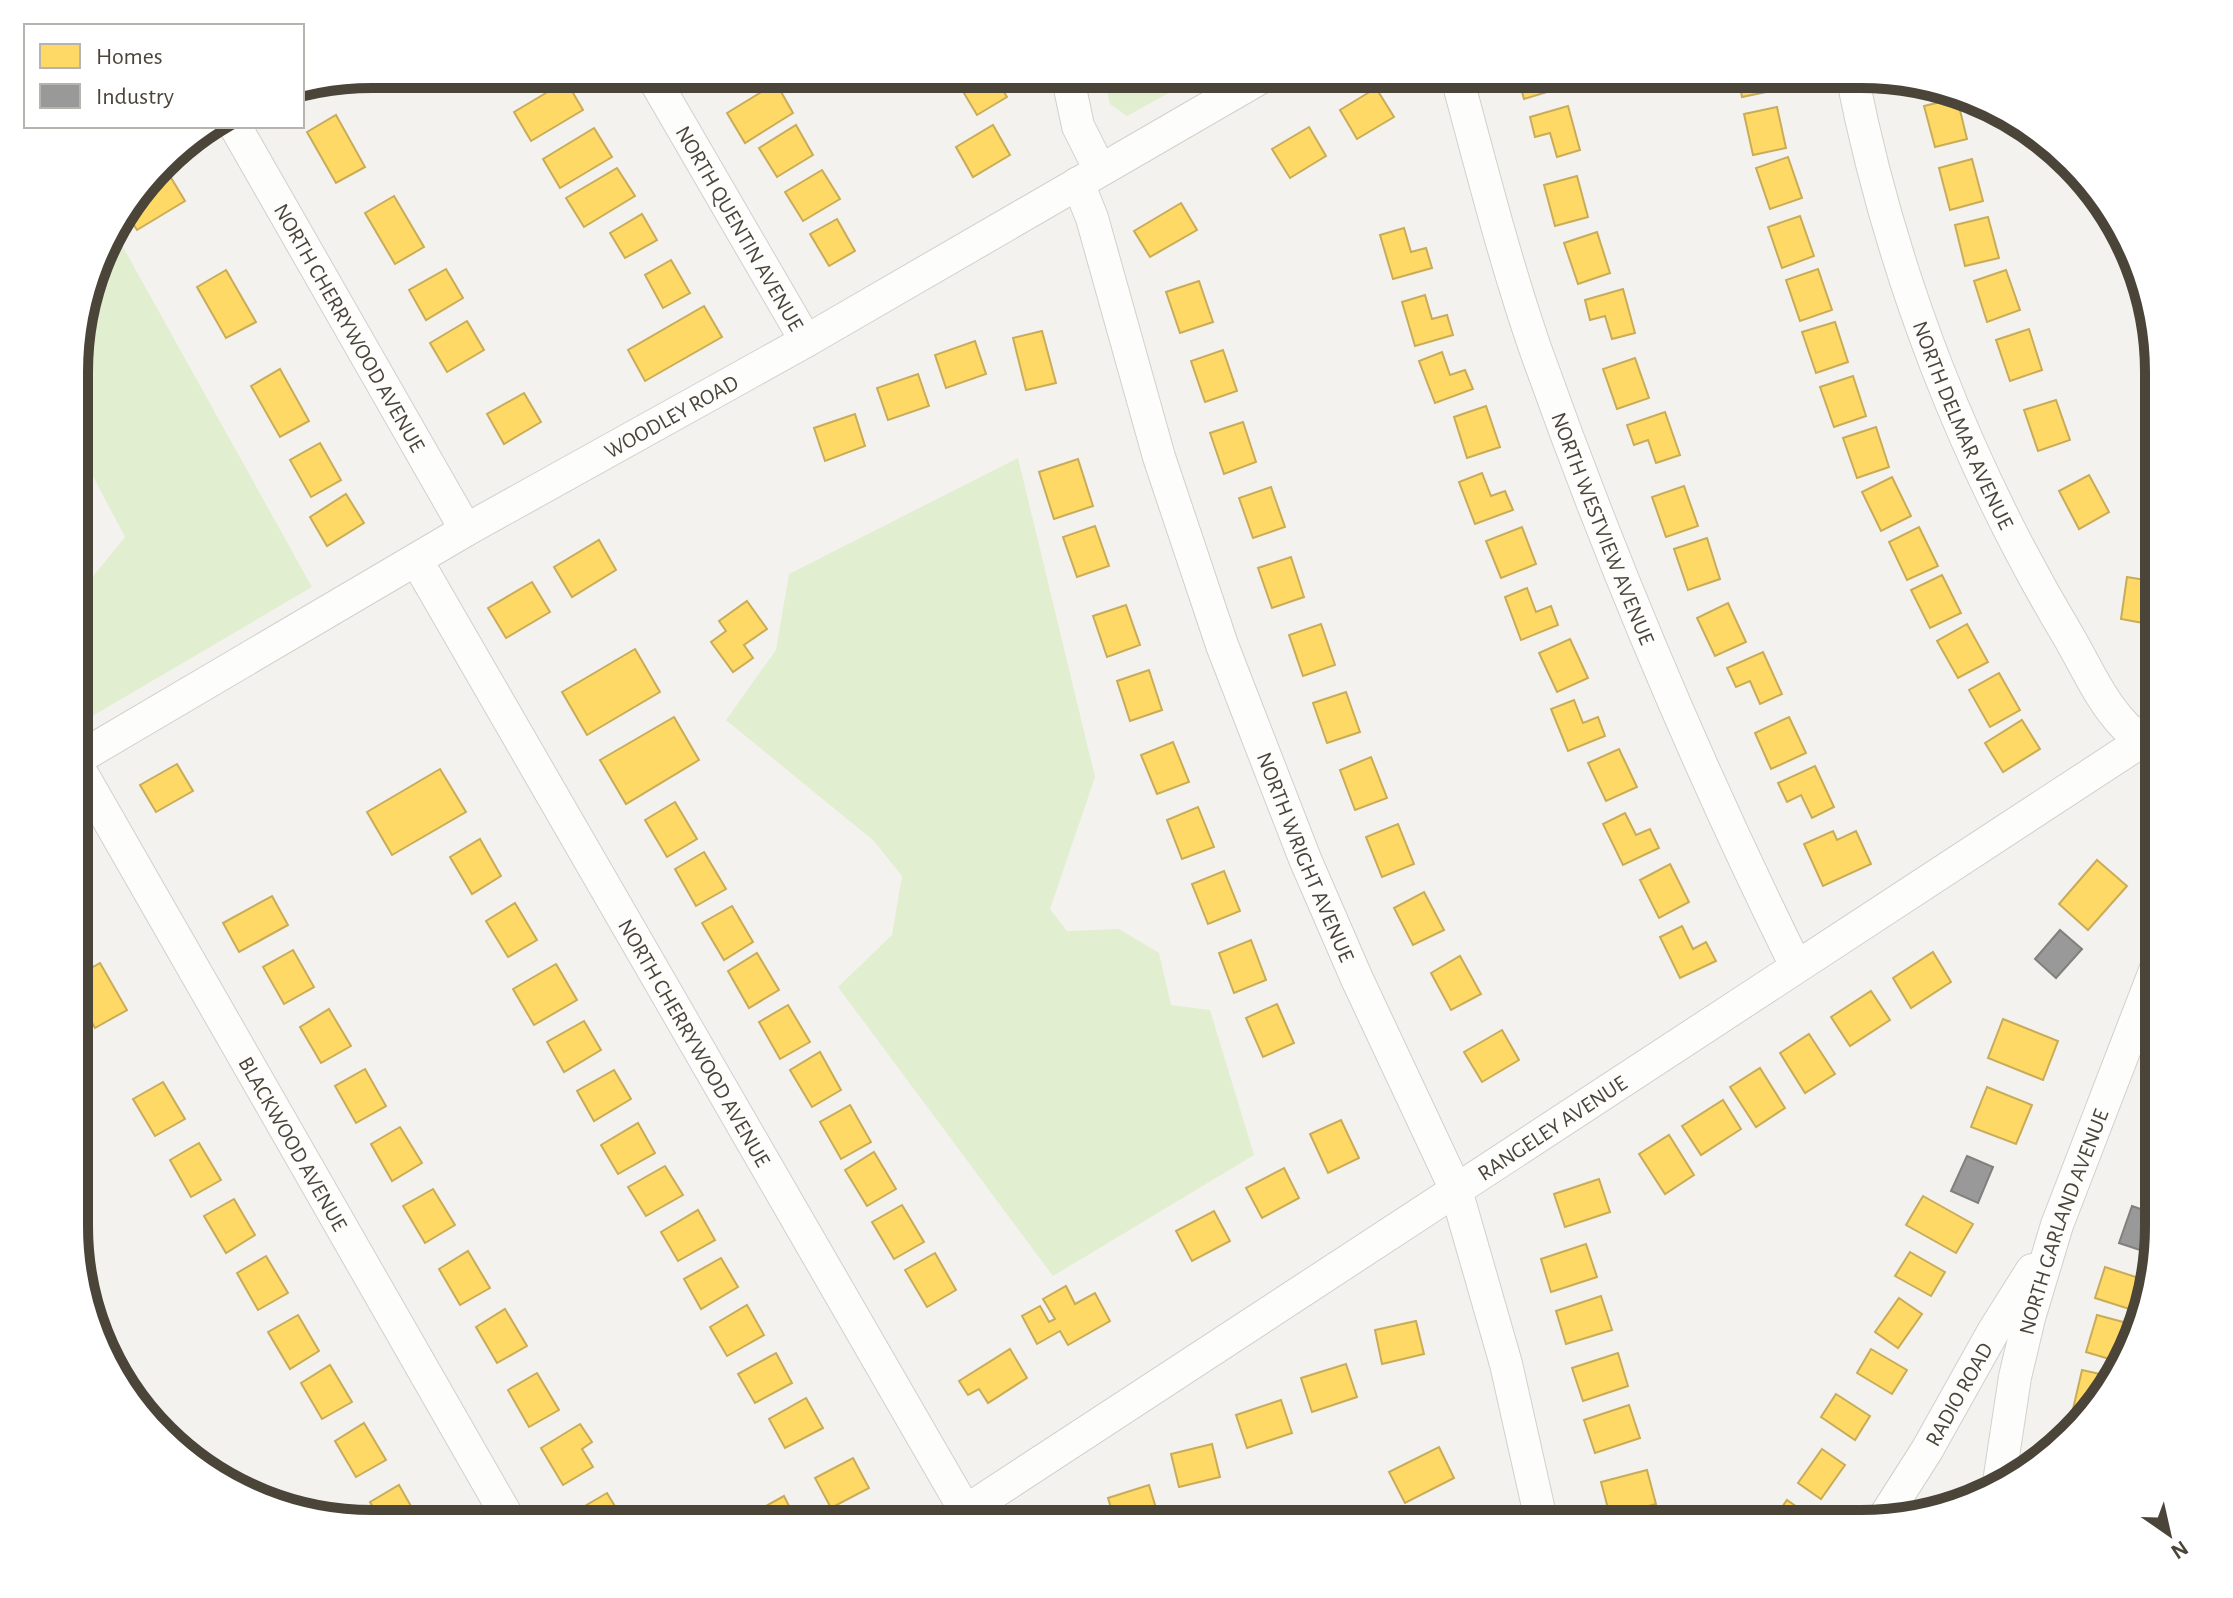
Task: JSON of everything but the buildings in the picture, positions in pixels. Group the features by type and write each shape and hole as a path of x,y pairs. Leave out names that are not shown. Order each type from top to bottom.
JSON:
{"street":[{"name":"NORTH QUENTIN AVENUE","path":"659,88 806,341"},
{"name":"NORTH WRIGHT AVENUE","path":"1070,88 1089,176 1092,218 1159,457 1222,645 1305,859 1357,979 1456,1190 1513,1391 1539,1510"},
{"name":"WOODLEY ROAD","path":"88,755 466,530 806,341 1243,88"},
{"name":"NORTH WESTVIEW AVENUE","path":"1460,88 1535,345 1601,524 1667,689 1756,886 1796,966"},
{"name":"NORTH DELMAR AVENUE","path":"1855,88 1877,183 1918,315 1977,464 2048,603 2107,702 2126,728 2144,737"},
{"name":"NORTH CHERRYWOOD AVENUE","path":"236,128 466,530"},
{"name":"NORTH CHERRYWOOD AVENUE","path":"417,561 947,1481 958,1510"},
{"name":"RANGELEY AVENUE","path":"977,1510 1796,966 2144,746"},
{"name":"BLACKWOOD AVENUE","path":"88,782 504,1510"},
{"name":"NORTH GARLAND AVENUE","path":"2000,1473 2015,1377 2057,1225 2145,997"},
{"name":"RADIO ROAD","path":"1893,1508 2057,1225"}],"green space":[{"path":"1106,88 1178,88 1127,116 1110,104"},
{"path":"120,241 312,587 88,718 88,582 125,537 88,467 90,335 103,281"},
{"path":"1018,458 1095,777 1050,909 1067,931 1119,929 1159,953 1171,1005 1210,1010 1254,1155 1053,1276 838,987 892,935 902,876 874,841 726,720 776,650 789,574"}]}
